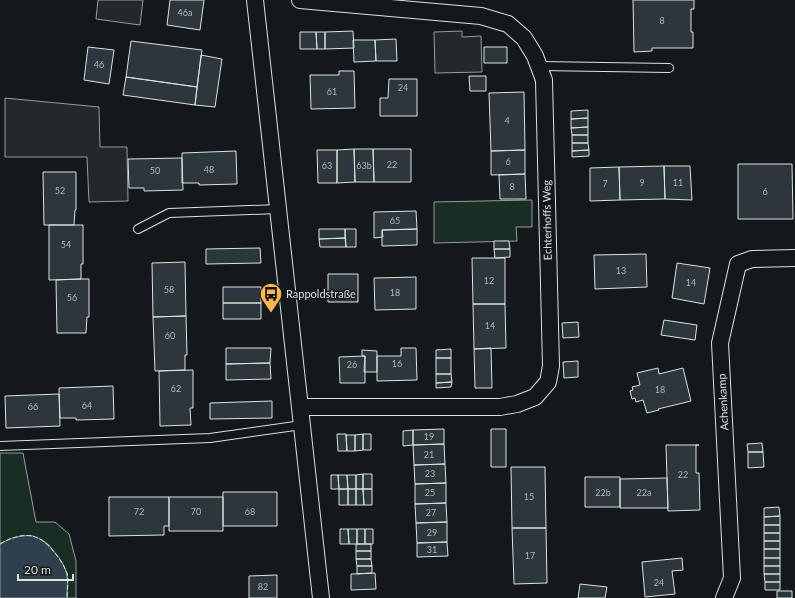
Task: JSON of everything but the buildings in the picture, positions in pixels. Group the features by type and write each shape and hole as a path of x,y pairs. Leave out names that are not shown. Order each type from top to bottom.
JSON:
{"street":[{"path":"256,0 321,598"},
{"name":"Echterhoffs Weg","path":"300,0 481,16 508,24 524,38 535,56 544,80 551,366 548,382 535,397 517,404 500,407 300,407"},
{"name":"Achenkamp","path":"724,598 732,578 720,343 738,264 752,259 795,258"}],"lane":[{"path":"539,66 669,68"},
{"path":"138,229 169,213 278,209"},
{"path":"0,446 210,438 302,425"}],"green space":[{"path":"532,200 532,227 516,227 517,241 434,243 434,202"},
{"path":"0,453 23,453 36,522 55,522 69,534 76,561 76,598 67,598 67,574 63,565 49,545 41,539 0,544"}],"shaded area":[{"path":"98,0 143,0 140,25 96,19"},
{"path":"462,31 462,37 481,36 482,72 435,73 434,32"},
{"path":"5,98 99,107 100,147 127,147 128,201 89,202 87,157 5,157"}],"water":[{"path":"21,536 32,536 38,538 49,546 59,558 66,570 67,598 0,598 0,544 9,539"}],"fence":[{"path":"0,544 15,537 22,536 35,537 42,540 60,559 67,573 67,598"}],"place":[{"name":"Rappoldstraße","path":"271,314"}]}
